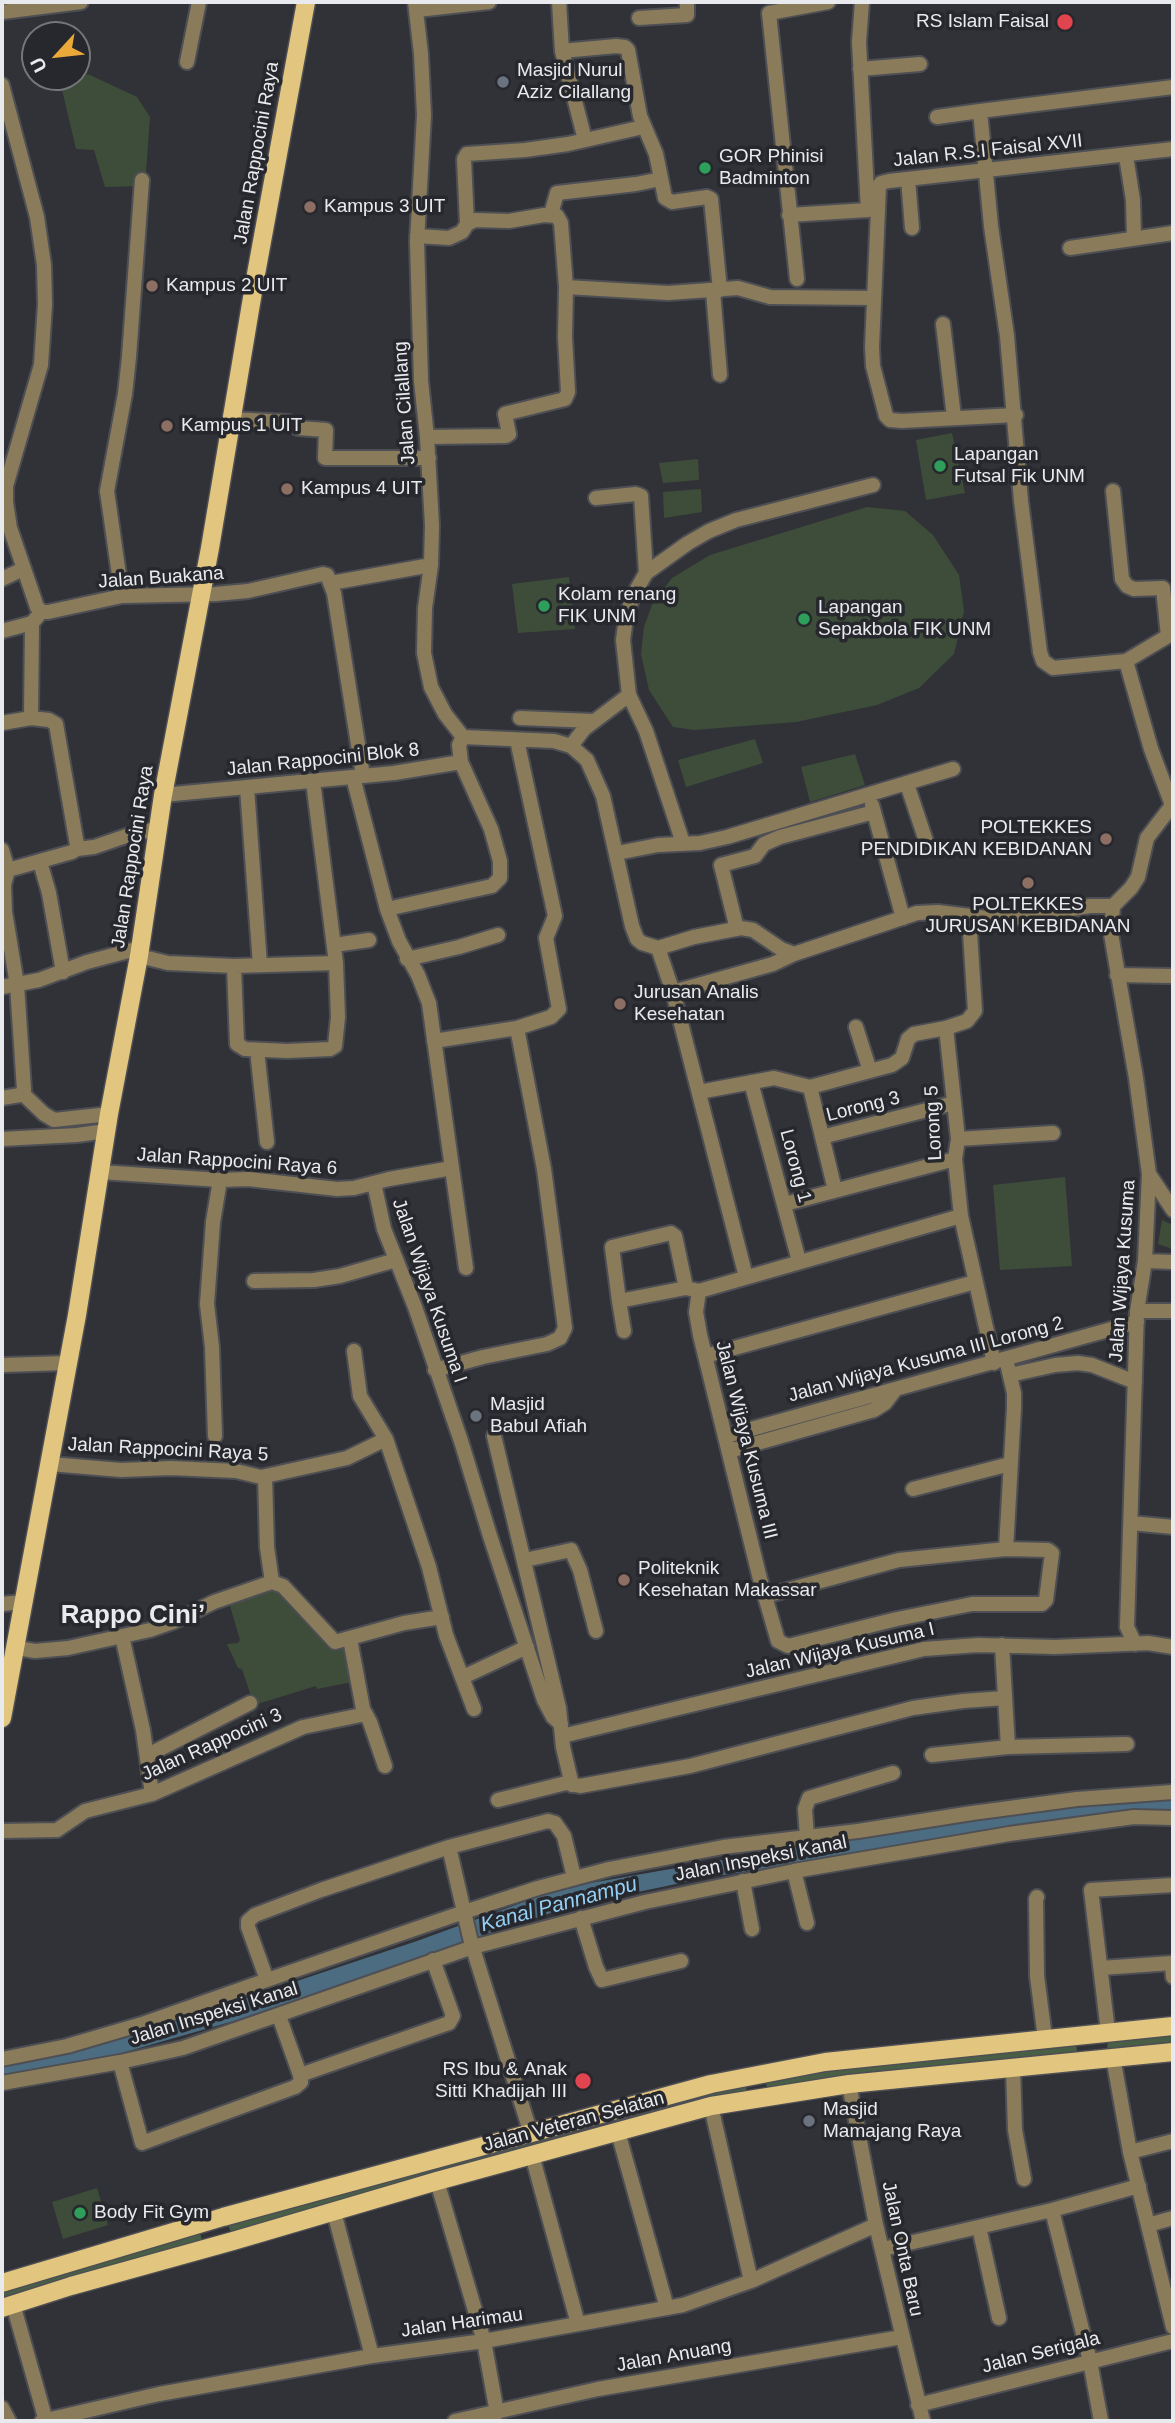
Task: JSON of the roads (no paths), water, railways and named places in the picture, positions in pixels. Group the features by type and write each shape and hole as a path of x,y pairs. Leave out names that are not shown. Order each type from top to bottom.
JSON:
{"main road":[{"name":"Jalan Rappocini Raya","path":"2,1718 68,1363 108,1122 140,952 163,795 306,2"},
{"name":"Jalan Veteran Selatan","path":"2,2283 211,2221 710,2084 804,2066 1173,2026"},
{"name":"Jalan Veteran Selatan","path":"7,2306 437,2181 711,2106 849,2084 1173,2052"},
{"path":"598,2115 611,2134"},
{"path":"579,2121 584,2141"},
{"path":"211,2221 219,2245"}],"street":[{"path":"2,12 81,2"},
{"path":"187,62 199,2"},
{"path":"416,6 489,2"},
{"path":"559,2 562,51 583,132"},
{"path":"639,18 687,15 687,2"},
{"path":"797,279 769,13 828,2"},
{"path":"862,2 859,42 868,210 867,284"},
{"name":"Jalan Cilallang","path":"416,6 424,115 417,236 421,381 429,458 431,565 423,631 427,671 445,714 463,737"},
{"path":"562,51 625,47 630,57 643,127 656,154 667,201 707,197 711,199 720,375"},
{"path":"860,69 920,64"},
{"path":"2,85 5,107 37,217 46,292 41,365 9,470 4,503 37,607 31,719"},
{"path":"937,117 1173,87"},
{"path":"980,111 1016,415 1036,629 1043,661 1053,668 1126,661 1171,635 1168,588 1134,589 1127,586 1122,579 1112,491"},
{"path":"467,224 464,159 467,154 568,144 643,127"},
{"name":"Jalan R.S.I Faisal XVII","path":"874,298 878,186 885,182 1173,149"},
{"path":"1126,156 1133,200 1134,238"},
{"path":"551,214 557,193 661,179"},
{"path":"908,179 912,228"},
{"path":"122,596 107,491 125,394 142,180"},
{"path":"789,215 868,210"},
{"path":"417,236 449,238 462,232 467,224 475,220 509,221 551,214 557,216 561,223 566,287 568,392 565,399 508,412 505,414 509,434 506,436 427,438"},
{"path":"1070,248 1173,233"},
{"path":"566,287 668,293 745,288 758,295 770,297 874,298 873,366 886,416 893,421 1016,415"},
{"path":"943,324 954,418"},
{"path":"231,419 289,422 298,428 326,430 325,458 429,458"},
{"path":"683,843 646,731 629,695 622,640 633,596 646,573 688,543 727,524 873,485"},
{"path":"596,498 636,494 641,496 646,573"},
{"path":"431,565 331,583 349,680 360,813 387,909 429,1003 466,1268"},
{"path":"2,579 23,569"},
{"name":"Jalan Buakana","path":"2,631 48,612 122,596 201,595 247,591 323,574 327,575 331,583"},
{"path":"673,992 766,966 794,954 927,912 992,920 1020,919 1090,906 1113,906 1138,877 1147,838 1173,805 1151,749 1126,661"},
{"path":"571,746 577,736 593,721 629,695"},
{"path":"520,718 593,721"},
{"path":"2,723 31,719 49,720 56,725 76,849"},
{"path":"387,909 492,886 500,878 500,861 491,829 461,762 459,745 463,737 554,741 571,746 587,760 595,775 637,939 649,947 658,948 694,937 737,929 753,930 781,949 794,954"},
{"path":"434,1041 517,1028 551,1017 559,1009 546,938 555,916 517,740"},
{"name":"Jalan Rappocini Blok 8","path":"163,795 358,777 461,762"},
{"path":"617,853 727,837 953,769"},
{"path":"234,966 237,1044 257,1051 330,1049 335,1046 337,963 313,780"},
{"path":"907,784 927,844"},
{"path":"247,788 260,965"},
{"path":"869,794 903,918"},
{"path":"737,929 721,865 755,856 769,841 874,812"},
{"path":"8,870 76,849 158,829"},
{"path":"2,850 8,870 3,885 13,1096 54,1120 108,1122"},
{"path":"40,862 49,894 63,972"},
{"name":"Jalan Wijaya Kusuma","path":"1113,906 1111,934 1136,1078 1149,1174 1145,1261 1137,1317 1135,1382 1128,1628 1135,1644"},
{"path":"699,1092 782,1079 810,1087 898,1062 908,1039 914,1034 967,1021 975,1011 969,916"},
{"path":"407,958 498,936"},
{"path":"334,945 369,940"},
{"path":"658,948 673,992 746,1277"},
{"path":"9,986 63,972 87,962 140,952 168,963 234,966 337,963"},
{"path":"1117,975 1173,976"},
{"path":"856,1027 870,1071"},
{"path":"435,1370 554,1342 560,1338 565,1328 544,1169 517,1028"},
{"name":"Lorong 5","path":"946,1028 958,1139 955,1159 961,1216 975,1282 1000,1361"},
{"path":"257,1051 267,1143"},
{"name":"Lorong 1","path":"751,1082 799,1261"},
{"path":"810,1087 835,1190"},
{"name":"Lorong 3","path":"822,1137 954,1103"},
{"path":"2,1139 77,1135 108,1122"},
{"path":"958,1139 1053,1133"},
{"path":"785,1204 955,1159"},
{"name":"Jalan Rappocini Raya 6","path":"100,1172 220,1180 248,1179 337,1189 452,1168"},
{"path":"1149,1174 1173,1210"},
{"path":"215,1436 213,1355 207,1304 213,1222 220,1180"},
{"name":"Jalan Wijaya Kusuma I","path":"374,1183 384,1229 415,1307 461,1441 544,1700 562,1730 796,1681 904,1652 946,1646 1055,1647 1148,1643 1173,1647"},
{"path":"624,1331 619,1301 746,1277 961,1216"},
{"name":"Jalan Wijaya Kusuma III","path":"619,1301 611,1249 613,1246 671,1233 675,1236 693,1289 705,1356 778,1641 788,1646 972,1604 1042,1604 1046,1600 1052,1553 1048,1550 1006,1549"},
{"path":"254,1281 328,1278 396,1259"},
{"path":"1145,1261 1173,1262"},
{"path":"705,1356 975,1282"},
{"name":"Jalan Wijaya Kusuma III Lorong 2","path":"727,1443 1137,1317 1173,1311"},
{"path":"354,1351 360,1396 386,1439 429,1567 446,1635 474,1709"},
{"path":"765,1596 899,1560 1006,1549 1014,1408 1010,1375 1000,1361"},
{"path":"2,1365 68,1363"},
{"path":"1010,1375 1078,1363 1092,1365 1135,1382"},
{"path":"494,1436 525,1560 572,1785"},
{"name":"Jalan Rappocini Raya 5","path":"50,1464 121,1470 171,1468 236,1471 265,1477 347,1458 386,1439"},
{"path":"913,1489 1010,1464"},
{"path":"265,1477 266,1534 272,1582"},
{"path":"1131,1523 1173,1527"},
{"path":"525,1560 571,1550 580,1570 596,1631"},
{"path":"17,1648 50,1650 163,1626 214,1602 272,1582 283,1586 332,1640 338,1642 404,1623 442,1616"},
{"path":"2,1604 23,1602"},
{"path":"122,1636 148,1755 152,1794"},
{"path":"350,1639 361,1703 385,1766"},
{"path":"1002,1645 1007,1747"},
{"path":"463,1677 527,1647"},
{"path":"498,1800 566,1783 592,1784 690,1766 913,1708 963,1700 1005,1698"},
{"path":"148,1755 219,1716 250,1703"},
{"name":"Jalan Rappocini 3","path":"2,1831 57,1830 90,1809 152,1794 303,1727 366,1714"},
{"path":"932,1755 1007,1747 1127,1744"},
{"path":"807,1837 805,1809 809,1798 893,1773"},
{"path":"2,2059 67,2046 142,2024 573,1877 723,1847 1077,1799 1173,1793"},
{"name":"Jalan Inspeksi Kanal","path":"2,2083 183,2048 279,2016 472,1944 743,1881 1009,1834 1134,1816 1173,1818"},
{"path":"267,1980 248,1922 255,1915 300,1897 449,1847 548,1821 555,1823 564,1836 573,1877"},
{"path":"449,1847 472,1944 531,2134"},
{"path":"794,1871 807,1923"},
{"path":"743,1881 752,1929"},
{"path":"1108,2032 1091,1890 1173,1885"},
{"path":"1037,1897 1037,1976 1045,2038"},
{"path":"581,1918 602,1980 681,1961"},
{"path":"300,2075 449,2023 453,2016 433,1960"},
{"path":"1101,1968 1172,1963 1173,1977"},
{"path":"120,2062 142,2143 295,2087 301,2082 279,2016"},
{"path":"1113,2057 1130,2152 1173,2327"},
{"path":"1013,2068 1014,2130 1024,2179"},
{"name":"Jalan Onta Baru","path":"849,2084 876,2225 923,2421"},
{"path":"711,2106 751,2281"},
{"path":"611,2134 667,2308"},
{"path":"1130,2152 1173,2141"},
{"path":"532,2155 578,2324"},
{"path":"437,2181 484,2342 496,2413"},
{"path":"883,2249 1052,2210 1139,2186"},
{"path":"1052,2210 1090,2361 1101,2421"},
{"path":"334,2212 372,2356"},
{"path":"1148,2225 1173,2218"},
{"name":"Jalan Harimau","path":"45,2421 159,2394 372,2356 484,2342 699,2301 751,2281 876,2225"},
{"path":"979,2227 999,2318"},
{"path":"7,2306 45,2421"},
{"name":"Jalan Anuang","path":"455,2421 610,2387 902,2337"},
{"name":"Jalan Serigala","path":"918,2405 1173,2341"},
{"path":"2,2409 9,2421"}],"water":[{"name":"Kanal Pannampu","path":"1135,1798 1173,1798 1173,1812 1016,1828 705,1878 575,1905 465,1941 279,2008 108,2057 2,2078 2,2064 114,2039 231,2003 417,1941 562,1888 859,1836"}],"place":[{"name":"RS Islam Faisal","path":"1065,22"},
{"name":"Masjid Nurul Aziz Cilallang","path":"503,82"},
{"name":"GOR Phinisi Badminton","path":"705,168"},
{"name":"Kampus 3 UIT","path":"310,207"},
{"name":"Kampus 2 UIT","path":"152,286"},
{"name":"Kampus 1 UIT","path":"167,426"},
{"name":"Lapangan Futsal Fik UNM","path":"940,466"},
{"name":"Kampus 4 UIT","path":"287,489"},
{"name":"Kolam renang FIK UNM","path":"544,606"},
{"name":"Lapangan Sepakbola FIK UNM","path":"804,619"},
{"name":"POLTEKKES PENDIDIKAN KEBIDANAN","path":"1106,839"},
{"name":"POLTEKKES JURUSAN KEBIDANAN","path":"1028,883"},
{"name":"Jurusan Analis Kesehatan","path":"620,1004"},
{"name":"Masjid Babul Afiah","path":"476,1416"},
{"name":"Politeknik Kesehatan Makassar","path":"624,1580"},
{"name":"RS Ibu & Anak Sitti Khadijah III","path":"583,2081"},
{"name":"Masjid Mamajang Raya","path":"809,2121"},
{"name":"Body Fit Gym","path":"80,2213"}],"district":[{"name":"Rappo Ciniʼ","path":"133,1616"}]}
